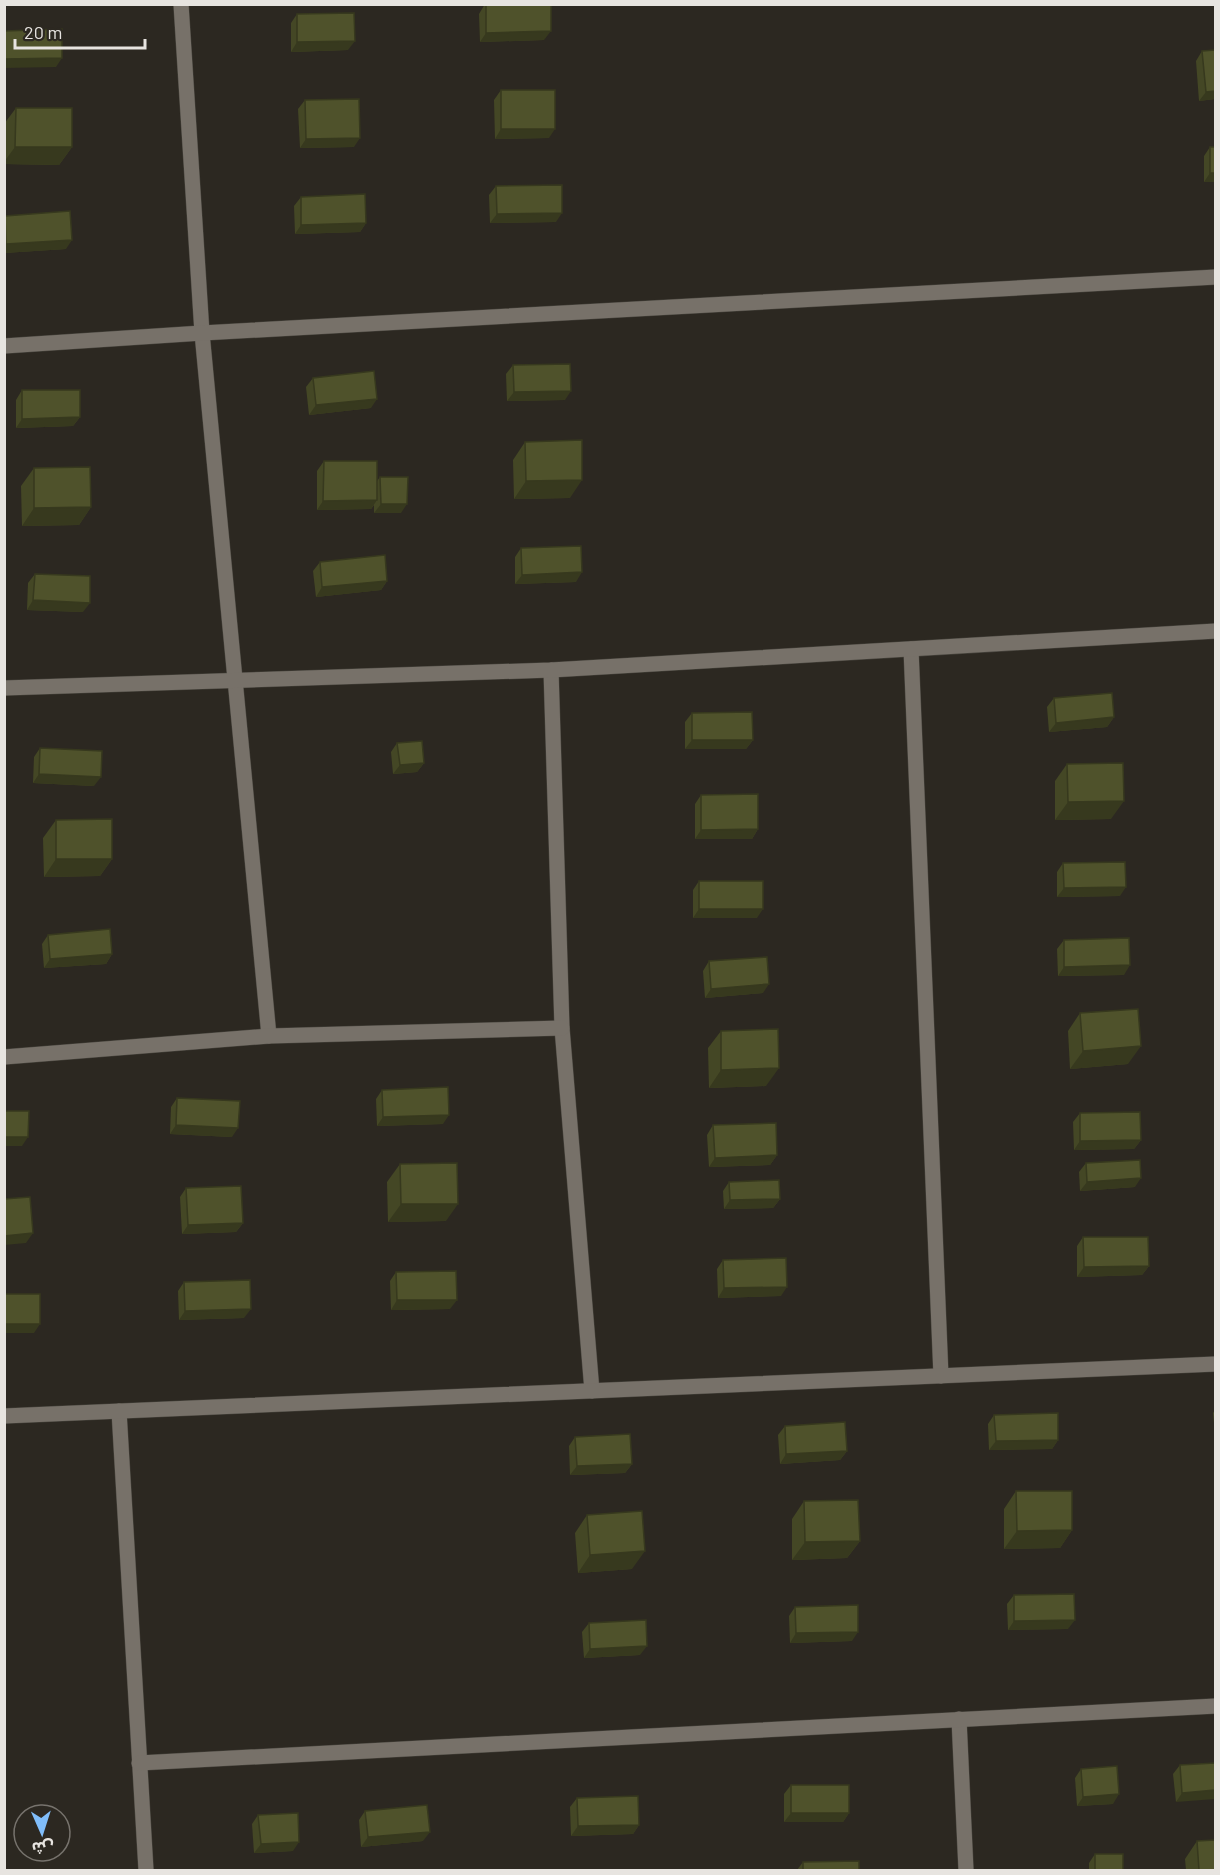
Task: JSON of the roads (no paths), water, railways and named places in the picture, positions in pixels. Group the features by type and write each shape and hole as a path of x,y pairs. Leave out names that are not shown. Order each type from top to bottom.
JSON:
{"street":[{"path":"182,4 202,333 269,1036"},
{"path":"4,346 1215,277"},
{"path":"4,688 551,670 1215,631"},
{"path":"911,649 941,1376"},
{"path":"551,670 562,1028 592,1391"},
{"path":"4,1057 269,1036 562,1028"},
{"path":"4,1416 1215,1364"},
{"path":"120,1411 146,1870"},
{"path":"139,1763 1215,1706"},
{"path":"959,1719 966,1870"}]}
